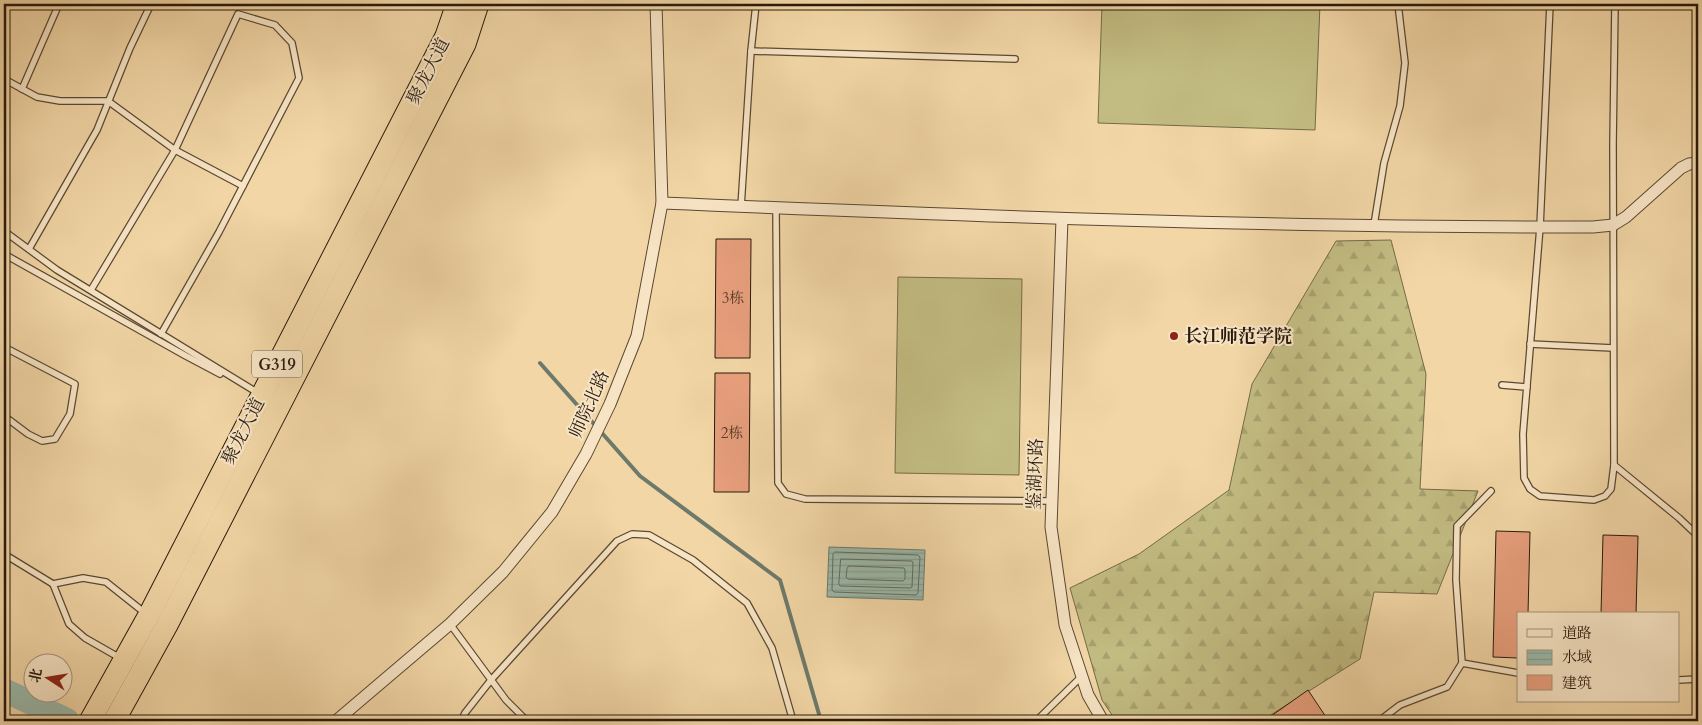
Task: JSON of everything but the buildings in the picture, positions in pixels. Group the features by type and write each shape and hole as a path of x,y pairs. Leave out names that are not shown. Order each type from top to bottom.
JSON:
{"highway":[{"name":"聚龙大道","path":"90,721 149,615 446,36 456,4"},
{"name":"聚龙大道","path":"114,721 167,625 461,53 478,4"}],"street":[{"name":"师院北路","path":"336,721 450,624 502,572 552,512 586,454 610,404 637,336 662,204 656,4"},
{"path":"662,204 1062,219 1540,227 1613,225 1626,217 1681,168 1689,164 1698,163"},
{"name":"鉴湖环路","path":"1062,219 1051,527 1065,625 1088,695 1102,721"}],"lane":[{"path":"22,89 59,4"},
{"path":"29,250 97,130 130,48 151,4"},
{"path":"740,207 756,4"},
{"path":"1374,225 1384,163 1400,106 1405,63 1398,4"},
{"path":"1550,4 1540,227 1523,434 1524,478 1530,489 1540,496 1594,500 1605,496 1611,489 1614,465 1613,225 1615,4"},
{"path":"91,290 175,150 238,14 275,25 292,43 299,78 219,232 161,334"},
{"path":"751,51 1015,59"},
{"path":"4,79 37,97 60,101 108,101 175,150 243,186"},
{"path":"776,208 778,483 786,494 804,499 1052,501"},
{"path":"4,231 57,270 262,395"},
{"path":"4,254 186,356 262,395"},
{"path":"1530,344 1613,348"},
{"path":"4,347 75,384 70,414 54,439 42,441 28,434 4,416"},
{"path":"1502,385 1527,387"},
{"path":"1614,465 1698,536"},
{"path":"1379,721 1400,706 1447,686 1462,663 1456,580 1457,526 1491,491"},
{"path":"461,721 491,680 617,541 632,534 649,535 693,560 746,603 772,648 793,721"},
{"path":"4,554 53,584 69,624 85,638 124,660"},
{"path":"53,584 83,578 106,582 149,615"},
{"path":"450,624 506,700 527,721"},
{"path":"1462,663 1517,673"},
{"path":"1036,721 1082,676"},
{"path":"1680,680 1698,679"}],"green space":[{"path":"1102,4 1320,4 1315,130 1098,123"},
{"path":"1391,240 1426,374 1420,489 1478,491 1437,594 1374,592 1360,659 1261,721 1116,721 1102,700 1070,588 1139,554 1229,490 1252,384 1336,241"},
{"path":"898,277 1022,279 1019,475 895,473"}],"water":[{"path":"829,547 925,550 923,600 827,597"}],"waterway":[{"path":"540,363 640,476 780,580 821,721"},
{"path":"4,690 67,720"}],"place":[{"name":"长江师范学院","path":"1174,336"}]}
